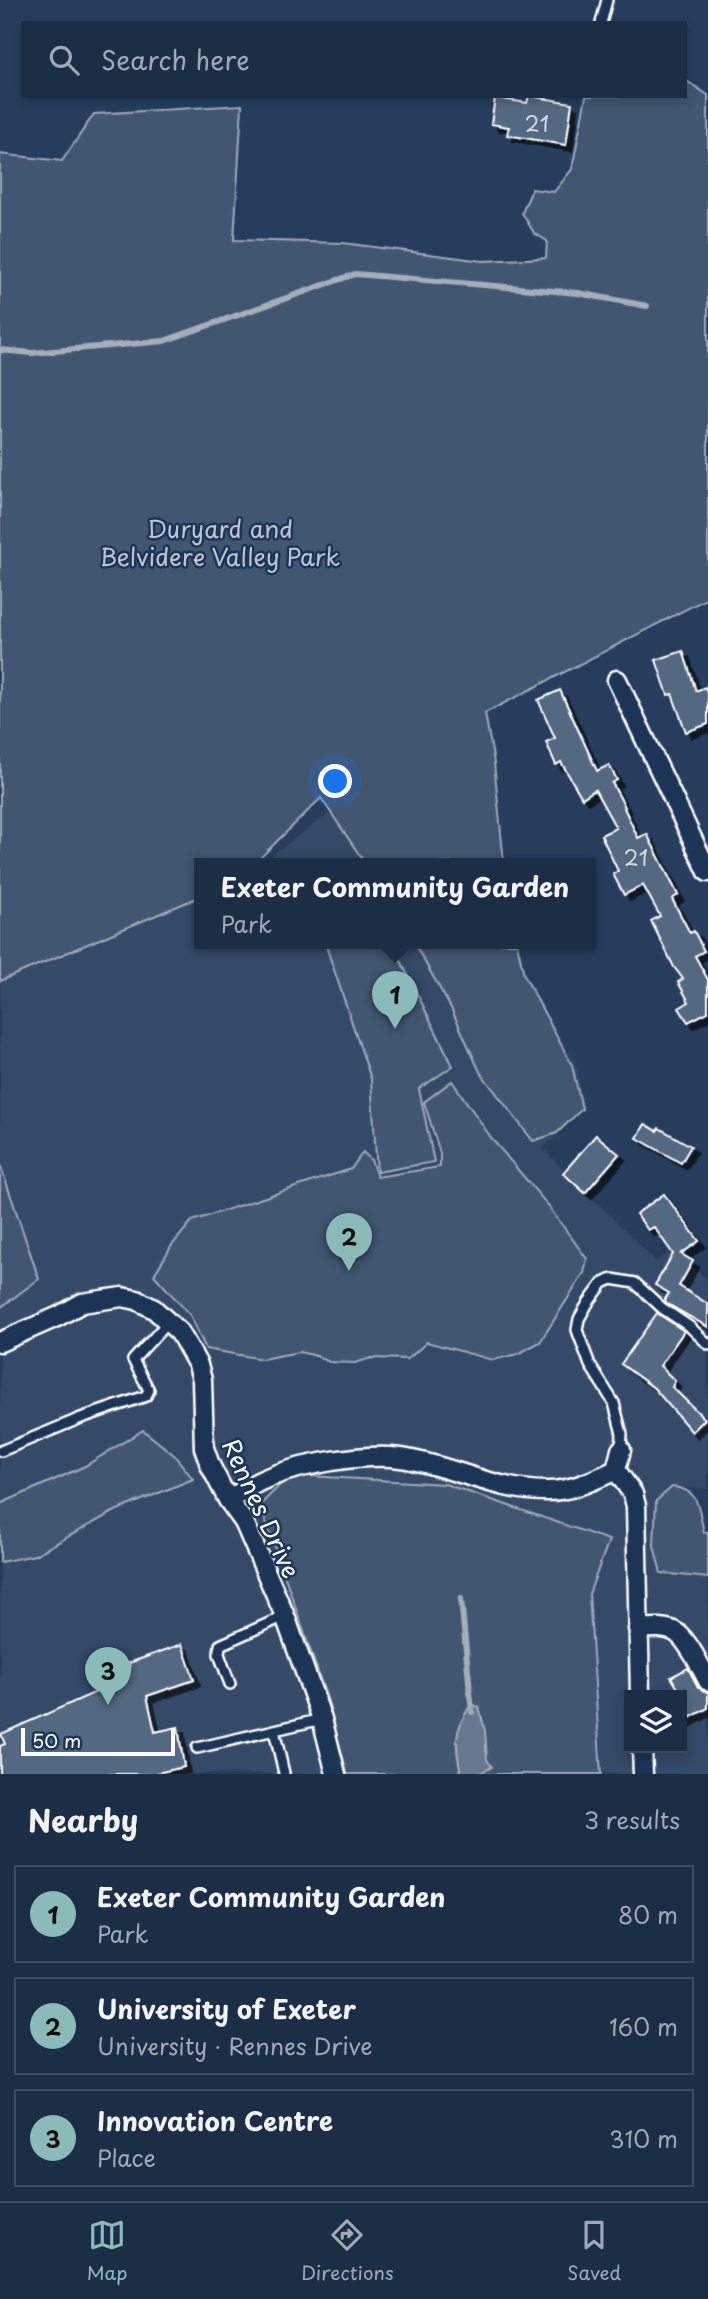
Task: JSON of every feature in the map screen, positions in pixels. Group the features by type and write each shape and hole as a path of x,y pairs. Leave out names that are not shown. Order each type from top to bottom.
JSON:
{"street":[{"path":"617,680 708,872"},
{"name":"Rennes Drive","path":"0,1342 82,1303 122,1297 137,1300 154,1309 180,1333 198,1365 204,1399 204,1448 210,1465 228,1500 244,1522 285,1616 322,1719 336,1774"},
{"path":"616,1470 621,1450"},
{"path":"228,1500 263,1480 285,1472 363,1458 397,1457 430,1463 516,1489 546,1492 584,1484 616,1470"},
{"path":"616,1470 634,1494 636,1506 640,1690"},
{"path":"638,1629 661,1628 677,1633 708,1681"},
{"path":"642,1753 643,1774"}],"lane":[{"path":"602,21 607,0"},
{"path":"621,1450 622,1434 614,1403 590,1365 577,1330 579,1319 603,1283 612,1279 635,1283 662,1308 690,1326 708,1344"},
{"path":"1,1451 82,1418 146,1396 149,1390 133,1360 169,1321"},
{"path":"230,1684 219,1654 220,1645 285,1616"},
{"path":"197,1748 322,1719"},
{"path":"274,1730 284,1773"}],"shaded area":[{"path":"412,753 477,858 268,858"},
{"path":"194,899 194,949 517,949 527,981 576,1064 584,1107 543,1149 656,1261 676,1249 708,1280 708,1489 672,1487 708,1577 708,1774 0,1774 0,981"},
{"path":"471,1704 479,1707 485,1731 487,1760 492,1767 479,1774 461,1774 458,1730"}],"green space":[{"name":"Duryard and Belvidere Valley Park","path":"687,81 708,95 708,598 485,713 494,763 504,858 362,858 321,798 260,858 194,858 194,899 0,981 0,154 62,161 94,114 242,105 234,240 343,243 483,261 546,258 547,241 534,233 522,213 532,189 554,192 572,169 586,98 687,98"},
{"path":"327,949 395,949 453,1066 419,1089 434,1162 377,1172 371,1079"},
{"path":"417,949 518,949 524,975 572,1065 582,1109 557,1133 533,1141 480,1072 451,1008"},
{"path":"452,1081 492,1139 546,1203 587,1259 584,1273 540,1342 518,1354 493,1360 427,1342 408,1359 371,1358 355,1363 329,1362 299,1352 262,1359 206,1349 190,1315 154,1275 172,1245 192,1221 351,1169 363,1152 371,1160 377,1177 440,1167 440,1153 424,1102"},
{"path":"0,1164 39,1279 0,1308"},
{"path":"143,1430 174,1455 193,1479 115,1511 35,1555 0,1562 0,1504 85,1466"},
{"path":"290,1475 445,1484 609,1540 589,1594 601,1774 347,1774 328,1701 260,1505"},
{"path":"672,1487 688,1492 697,1502 704,1532 708,1532 708,1578 661,1573 654,1546 656,1501"}],"building":[{"path":"495,98 527,103 528,98 541,98 572,103 566,145 507,135 509,127 491,124"},
{"path":"683,651 696,691 705,687 708,696 708,724 686,732 672,694 668,695 656,660"},
{"path":"560,690 597,771 609,765 617,780 612,783 638,838 647,834 678,895 672,899 690,933 694,931 704,951 695,956 708,980 708,1012 688,1022 679,1008 689,1002 678,982 683,979 651,921 660,916 643,885 624,895 613,874 618,871 601,835 616,828 595,790 582,798 561,762 556,765 546,742 555,738 538,700"},
{"path":"645,1124 657,1131 659,1128 691,1146 681,1163 637,1138"},
{"path":"596,1135 619,1154 585,1193 563,1173"},
{"path":"664,1194 699,1241 681,1254 693,1261 679,1286 708,1304 708,1327 666,1303 665,1299 669,1293 655,1285 673,1254 654,1227 648,1230 636,1214"},
{"path":"657,1313 684,1331 660,1366 675,1381 672,1387 705,1419 692,1432 654,1388 621,1364"},
{"path":"182,1644 194,1680 147,1696 155,1732 178,1727 184,1767 152,1774 0,1774 0,1746 5,1744 1,1734 110,1686 108,1677 130,1669 129,1663"},
{"path":"688,1668 698,1687 708,1692 708,1708 687,1719 687,1690 679,1690 671,1677"}],"waterway":[{"path":"0,350 32,353 164,341 355,274 578,293 647,306"},
{"path":"461,1599 472,1712"}],"place":[{"name":"Exeter Community Garden","path":"395,1029"},
{"name":"University of Exeter","path":"349,1271"},
{"name":"Innovation Centre","path":"108,1705"}]}
